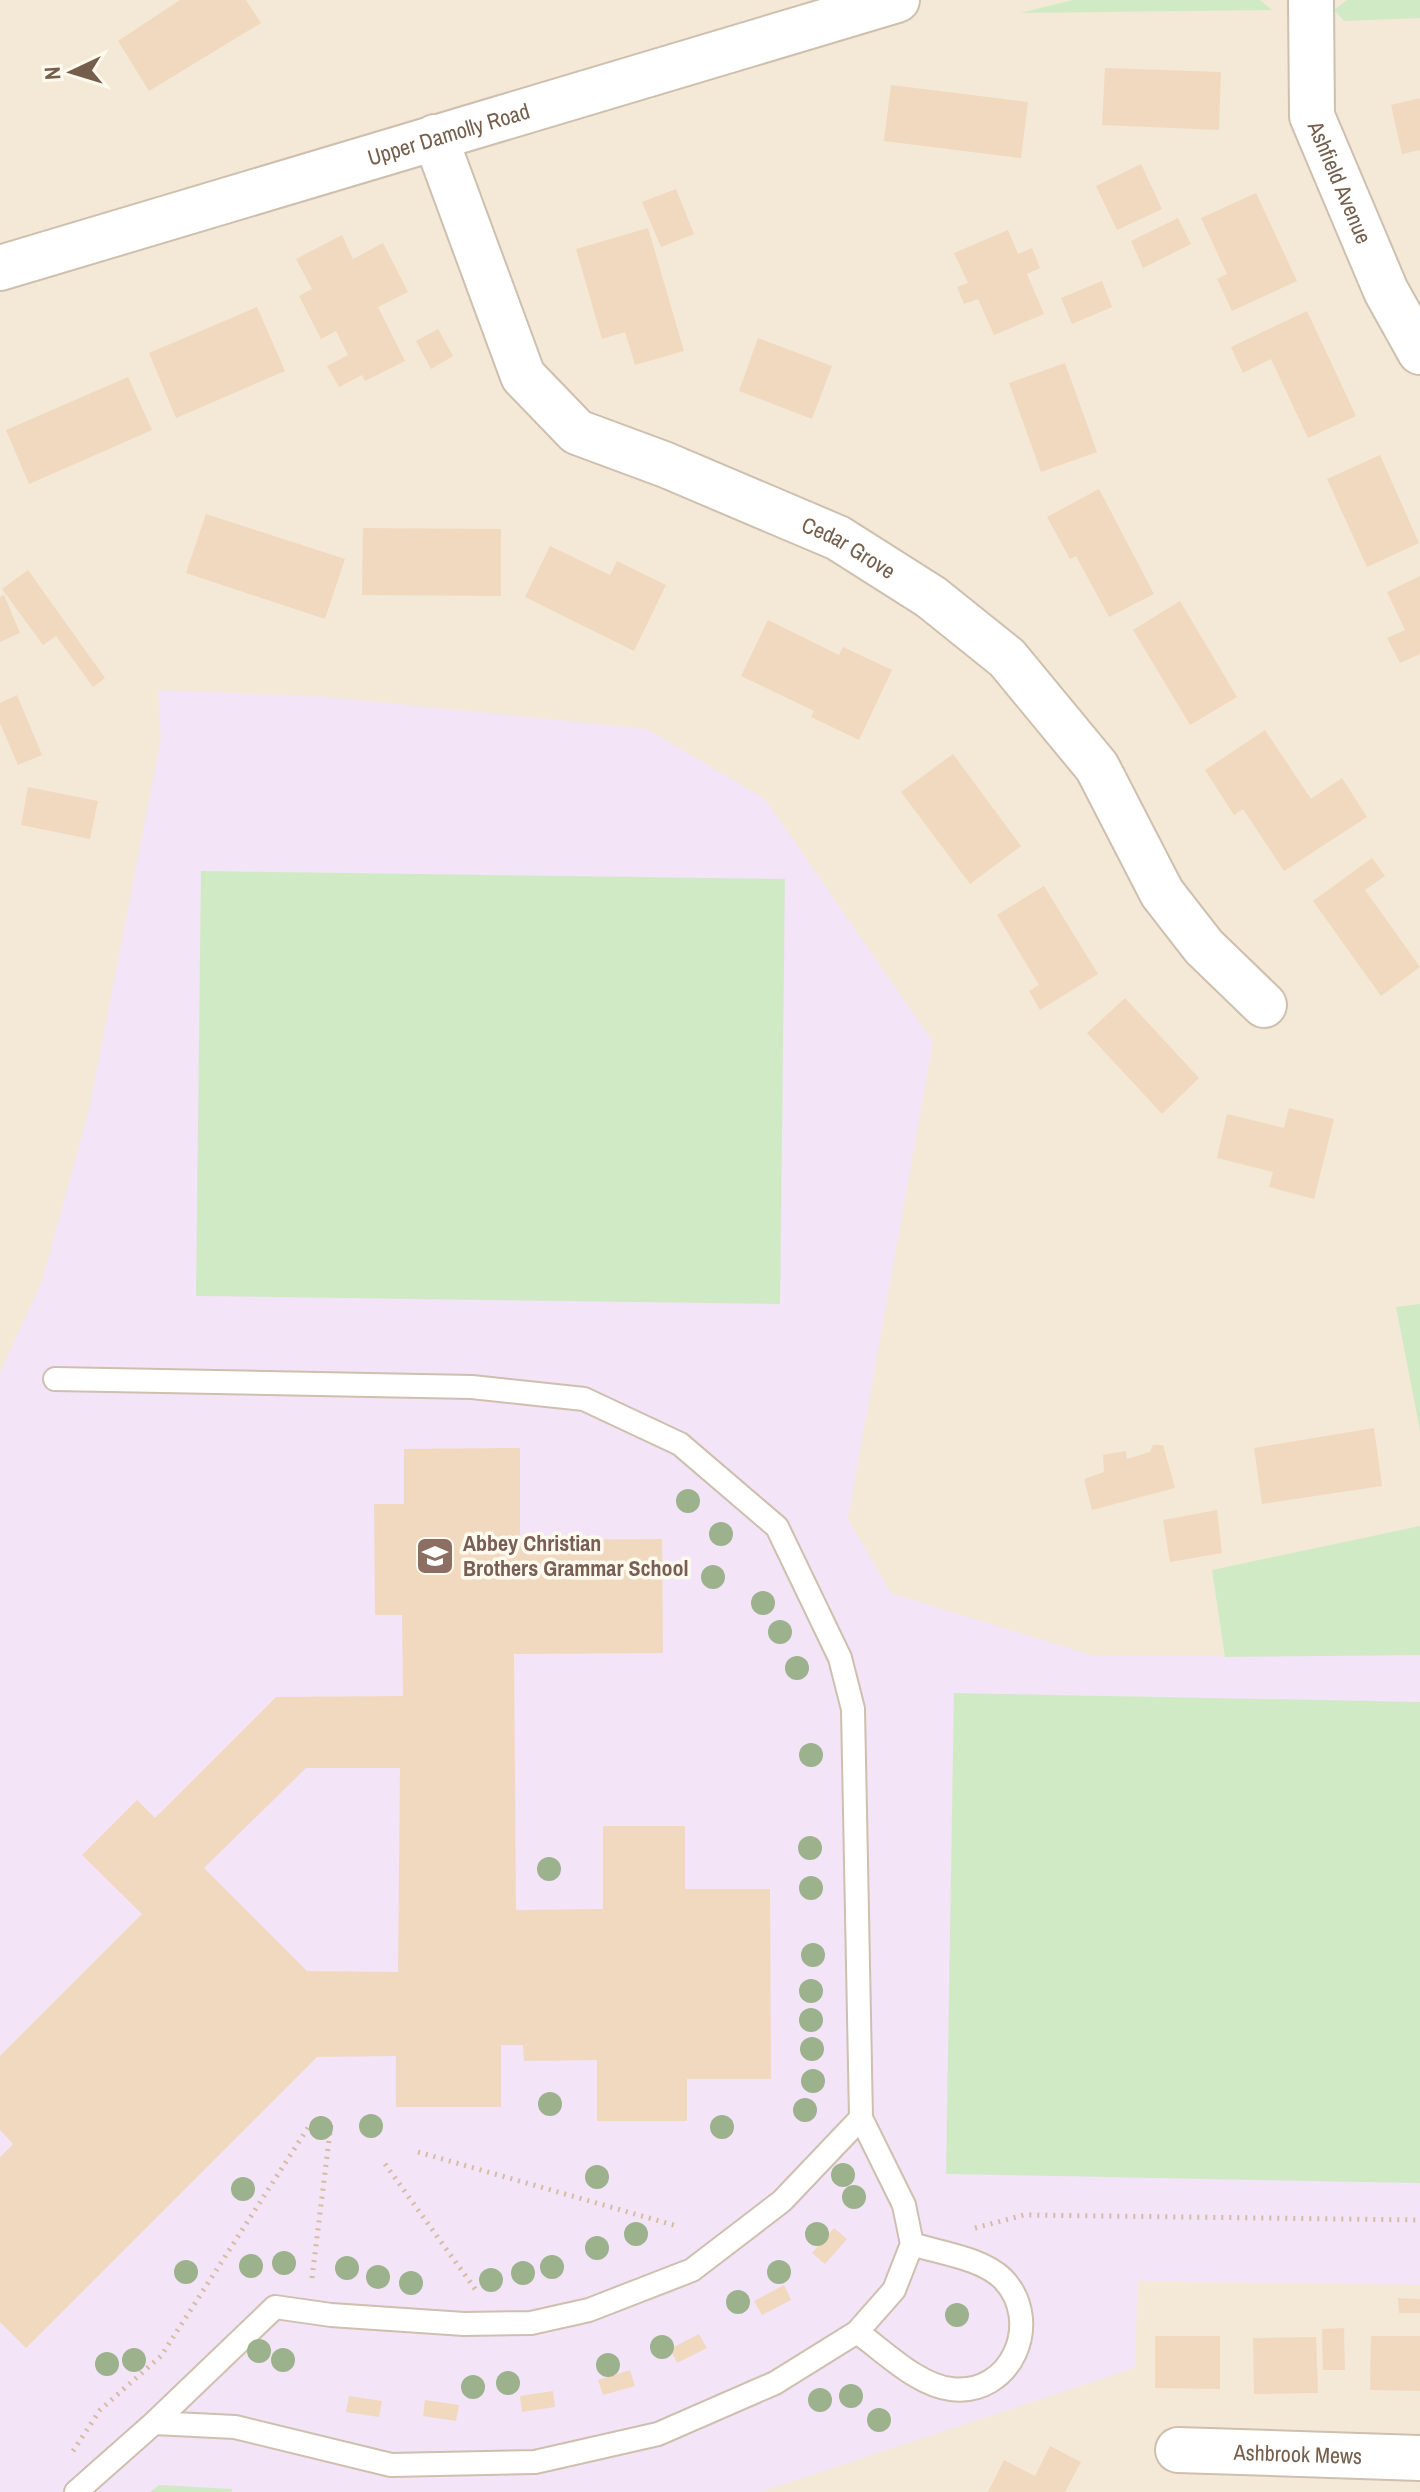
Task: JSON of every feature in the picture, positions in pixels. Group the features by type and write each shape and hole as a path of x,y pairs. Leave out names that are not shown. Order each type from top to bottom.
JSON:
{"street":[{"name":"Upper Damolly Road","path":"0,268 897,0"},
{"name":"Ashfield Avenue","path":"1311,0 1312,116 1386,291 1420,352"},
{"name":"Cedar Grove","path":"435,137 523,376 577,432 666,465 838,538 931,597 1007,658 1097,767 1162,893 1204,947 1264,1005"},
{"name":"Ashbrook Mews","path":"1178,2450 1233,2473 1420,2458"}],"lane":[{"path":"55,1379 472,1387 584,1399 680,1444 777,1527 840,1658 853,1709 861,2118 904,2205 912,2244 894,2290 857,2332 775,2383 658,2434 535,2462 391,2465 235,2427 154,2423"},
{"path":"76,2492 154,2423 275,2307 331,2315 464,2324 531,2323 589,2310 692,2270 782,2201 861,2118"},
{"path":"857,2332 921,2378 952,2389 987,2383 1003,2372 1015,2356 1023,2321 1013,2291 1001,2277 986,2267 912,2244"}],"path":[{"path":"68,2457 100,2410 161,2356 311,2123"},
{"path":"312,2278 331,2124"},
{"path":"418,2152 677,2226"},
{"path":"385,2164 481,2297"},
{"path":"912,2244 1024,2215 1420,2220"}],"shaded area":[{"path":"0,0 1420,0 1420,2492 0,2492"},
{"name":"Abbey Christian Brothers Grammar School","path":"158,690 327,697 647,729 765,799 933,1042 848,1519 891,1593 1094,1656 1420,1656 1420,2285 1138,2281 1135,2368 760,2492 0,2492 0,1373 42,1281 89,1110 161,739"}],"green space":[{"path":"1073,0 1260,0 1272,10 1020,13"},
{"path":"1347,0 1420,0 1420,18 1344,21 1334,10"},
{"path":"201,871 785,879 780,1304 196,1296"},
{"path":"1420,1304 1420,1430 1396,1307"},
{"path":"1420,1526 1420,1655 1225,1657 1212,1570"},
{"path":"954,1693 1420,1702 1420,2183 946,2174"},
{"path":"159,2485 232,2489 232,2492 150,2492"}],"building":[{"path":"180,0 246,0 261,23 149,91 118,41"},
{"path":"1105,68 1221,72 1219,130 1102,125"},
{"path":"891,85 1028,102 1021,158 884,141"},
{"path":"1420,98 1420,150 1402,154 1391,105"},
{"path":"1141,164 1162,209 1117,230 1096,186"},
{"path":"676,189 694,234 661,247 642,202"},
{"path":"1256,193 1297,281 1232,311 1217,279 1227,274 1201,218"},
{"path":"1178,218 1191,244 1143,268 1131,241"},
{"path":"648,228 684,351 635,365 625,332 602,339 576,249"},
{"path":"1008,230 1018,254 1032,248 1040,268 1027,274 1044,314 994,335 978,299 964,304 957,287 968,283 954,253"},
{"path":"342,235 353,259 383,243 408,292 378,307 405,361 365,381 362,375 339,387 327,366 348,355 336,331 321,339 299,296 312,289 296,259"},
{"path":"1102,281 1112,307 1072,324 1061,298"},
{"path":"257,307 285,371 176,418 149,353"},
{"path":"1307,311 1356,416 1308,438 1271,359 1243,373 1231,347"},
{"path":"438,329 453,356 431,369 416,341"},
{"path":"758,338 832,366 812,419 739,391"},
{"path":"1065,363 1097,452 1041,472 1009,383"},
{"path":"128,377 152,430 29,484 6,430"},
{"path":"1380,455 1419,543 1367,567 1327,479"},
{"path":"1099,489 1154,594 1109,617 1076,556 1070,559 1047,517"},
{"path":"206,514 345,559 325,619 186,573"},
{"path":"363,528 501,529 501,596 362,595"},
{"path":"550,546 610,575 617,561 666,585 634,651 525,597"},
{"path":"28,570 105,678 93,687 56,636 43,645 2,589"},
{"path":"1420,576 1420,654 1400,663 1387,638 1405,630 1387,592"},
{"path":"4,595 20,633 0,642 0,597"},
{"path":"1180,601 1237,697 1190,725 1133,630"},
{"path":"768,620 839,655 843,647 892,670 859,740 811,717 814,711 741,676"},
{"path":"17,695 42,755 18,765 0,723 0,703"},
{"path":"1265,730 1311,799 1342,778 1367,817 1284,871 1243,809 1234,815 1205,770"},
{"path":"953,754 1021,846 970,884 901,792"},
{"path":"28,787 98,801 90,839 21,825"},
{"path":"1372,858 1385,876 1365,890 1420,967 1381,996 1313,901"},
{"path":"1044,886 1098,974 1040,1010 1029,991 1039,985 997,915"},
{"path":"1125,998 1199,1078 1162,1114 1087,1033"},
{"path":"1289,1108 1334,1119 1314,1199 1269,1187 1273,1172 1217,1158 1227,1114 1284,1128"},
{"path":"1374,1428 1382,1486 1262,1504 1254,1448"},
{"path":"1153,1445 1163,1445 1175,1488 1092,1510 1084,1479 1104,1472 1103,1455 1126,1451 1127,1459 1150,1452"},
{"path":"520,1448 520,1540 662,1539 663,1653 514,1654 516,1910 603,1909 603,1826 685,1826 685,1889 770,1889 771,2079 687,2079 687,2121 597,2121 597,2060 524,2061 523,2045 501,2045 501,2107 396,2107 396,2056 317,2057 26,2348 0,2322 0,2157 13,2144 0,2130 0,2056 142,1914 82,1855 137,1800 155,1818 276,1697 403,1696 402,1615 375,1615 374,1504 404,1504 404,1449","holes":["306,1768 400,1768 398,1972 307,1971 204,1868"]},
{"path":"1217,1510 1222,1553 1170,1562 1163,1520"},
{"path":"834,2228 847,2239 825,2264 812,2253"},
{"path":"784,2285 791,2300 762,2315 754,2301"},
{"path":"1398,2298 1420,2299 1420,2313 1399,2313"},
{"path":"1344,2328 1345,2370 1323,2370 1322,2329"},
{"path":"699,2334 707,2348 677,2363 670,2349"},
{"path":"1155,2336 1220,2336 1220,2389 1155,2388"},
{"path":"1371,2336 1420,2336 1420,2391 1370,2390"},
{"path":"1316,2337 1318,2393 1254,2394 1253,2338"},
{"path":"630,2370 635,2386 603,2395 598,2380"},
{"path":"553,2391 555,2407 522,2412 520,2396"},
{"path":"349,2396 382,2401 379,2417 346,2412"},
{"path":"425,2400 459,2405 456,2421 423,2416"},
{"path":"1050,2446 1081,2462 1065,2492 988,2492 1004,2460 1035,2476"}],"place":[{"name":"Abbey Christian Brothers Grammar School","path":"435,1556"}]}
